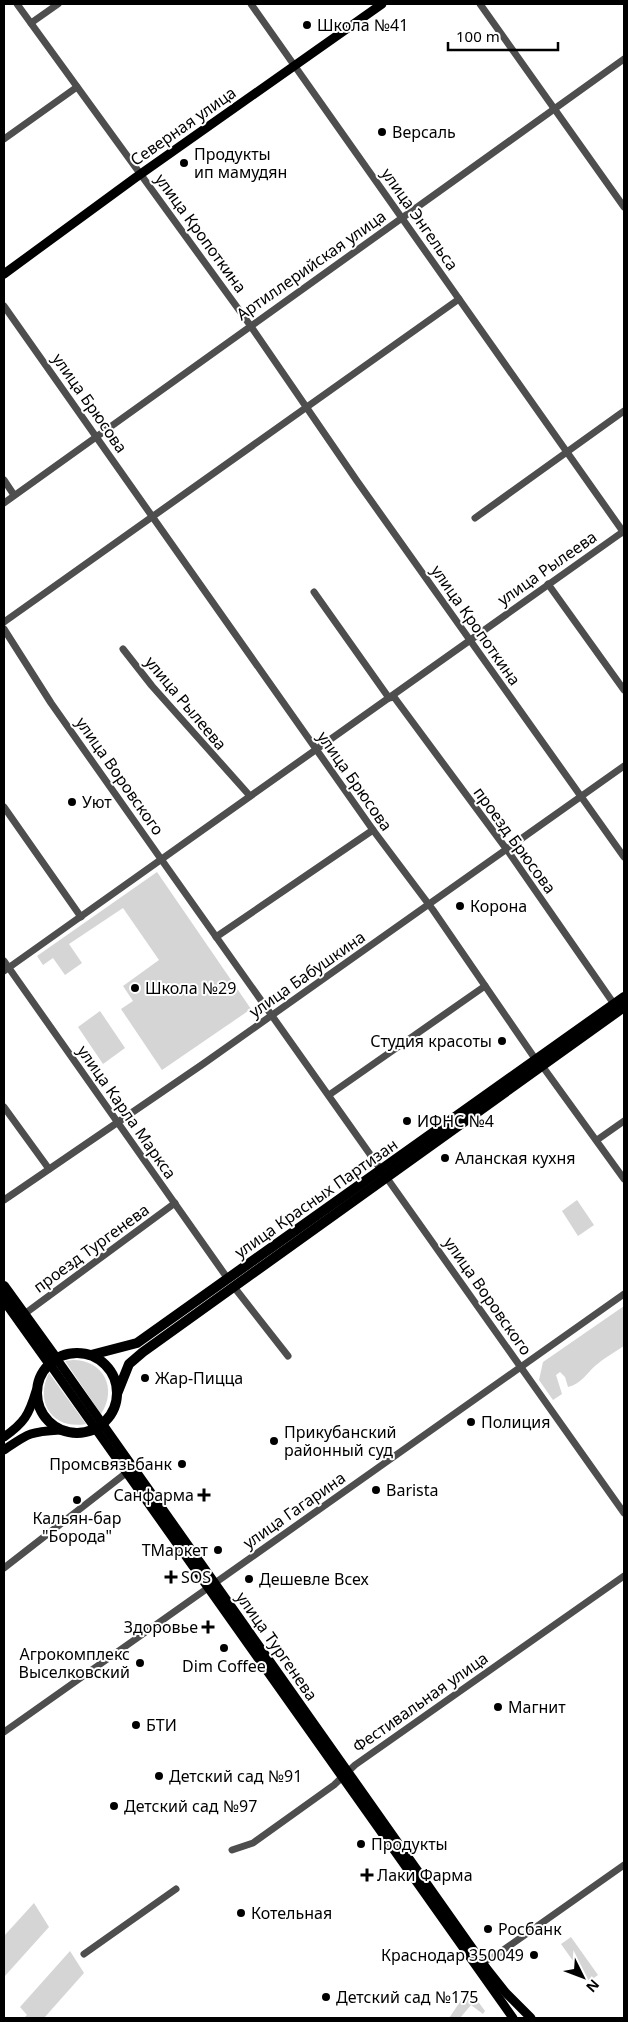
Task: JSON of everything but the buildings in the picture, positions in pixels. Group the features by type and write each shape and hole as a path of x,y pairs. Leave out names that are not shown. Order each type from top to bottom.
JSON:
{"highway":[{"name":"улица Красных Партизан","path":"99,1426 110,1416 129,1364 231,1283 619,1006 624,997"},
{"name":"улица Красных Партизан","path":"53,1361 73,1352 92,1355 137,1343 231,1283"},
{"name":"улица Тургенева","path":"4,1286 53,1361"},
{"name":"улица Тургенева","path":"4,1300 53,1361"},
{"path":"92,1355 108,1367 113,1375 117,1394"},
{"path":"53,1361 39,1378 36,1392 38,1405 44,1417 60,1430 78,1433 99,1426"}],"main road":[{"name":"Северная улица","path":"4,274 141,174 382,4"},
{"name":"улица Тургенева","path":"53,1361 99,1426 135,1468 211,1586"},
{"path":"4,1437 21,1425 26,1418 36,1392"},
{"name":"улица Тургенева","path":"99,1426 126,1473 211,1586 479,1963 513,2018"},
{"path":"4,1450 36,1430 60,1430"},
{"name":"улица Тургенева","path":"479,1963 531,2018"}],"street":[{"name":"улица Кропоткина","path":"17,4 250,325 357,481 624,857"},
{"path":"31,23 58,4"},
{"name":"улица Энгельса","path":"251,4 624,532"},
{"path":"480,4 624,207"},
{"name":"Артиллерийская улица","path":"4,502 624,59"},
{"path":"4,140 77,87"},
{"path":"4,622 459,299"},
{"name":"улица Брюсова","path":"4,306 373,830 429,904 485,986 624,1178"},
{"path":"475,518 624,411"},
{"path":"4,480 14,495"},
{"name":"улица Рылеева","path":"5,967 81,917 548,584 624,532"},
{"path":"548,584 624,690"},
{"path":"314,592 389,698"},
{"name":"улица Воровского","path":"4,630 51,703 624,1513"},
{"name":"улица Рылеева","path":"123,649 152,686 250,796"},
{"name":"проезд Брюсова","path":"389,698 394,697 619,1006"},
{"name":"улица Бабушкина","path":"4,1200 272,1016 624,766"},
{"path":"4,808 81,917"},
{"path":"216,937 373,830"},
{"name":"улица Карла Маркса","path":"5,967 117,1121 231,1283 288,1356"},
{"path":"328,1095 485,986"},
{"path":"4,1106 49,1169"},
{"path":"597,1140 624,1121"},
{"name":"проезд Тургенева","path":"24,1315 175,1203"},
{"name":"улица Гагарина","path":"4,1732 624,1294"},
{"path":"4,1568 126,1473"},
{"name":"Фестивальная улица","path":"232,1850 253,1843 334,1785 344,1774 624,1576"},
{"path":"479,1963 624,1865"},
{"path":"84,1954 176,1889"}],"shaded area":[{"path":"157,872 251,1009 162,1070 121,1009 133,1001 123,986 159,960 123,908 69,944 82,963 65,975 53,958 43,965 37,956"},
{"path":"100,1011 125,1048 103,1064 78,1027"},
{"path":"577,1200 594,1225 578,1236 562,1211"},
{"path":"624,1306 624,1346 598,1363 580,1381 572,1386 568,1387 565,1377 560,1372 556,1375 562,1394 553,1400 539,1380 543,1362"},
{"path":"65,1361 84,1361 92,1365 100,1370 105,1377 108,1385 108,1395 101,1414"},
{"path":"49,1373 86,1424 74,1425 64,1423 50,1412 45,1404 44,1394"},
{"path":"34,1903 49,1927 4,1977 4,1936"},
{"path":"571,1937 598,1975 588,1982 561,1944"},
{"path":"70,1951 84,1973 44,2018 24,2018 27,2015 20,2007"},
{"path":"471,1992 485,2011 483,2014 471,2005 460,2018 449,2018 462,1999 465,2001"}],"place":[{"name":"Школа №41","path":"307,25"},
{"name":"Версаль","path":"382,132"},
{"name":"Продукты ип мамудян","path":"184,163"},
{"name":"Уют","path":"72,802"},
{"name":"Корона","path":"460,906"},
{"name":"Школа №29","path":"135,988"},
{"name":"Студия красоты","path":"502,1041"},
{"name":"ИФНС №4","path":"407,1121"},
{"name":"Аланская кухня","path":"445,1158"},
{"name":"Жар-Пицца","path":"145,1378"},
{"name":"Полиция","path":"471,1422"},
{"name":"Прикубанский районный суд","path":"274,1441"},
{"name":"Промсвязьбанк","path":"182,1464"},
{"name":"Barista","path":"376,1490"},
{"name":"Санфарма","path":"204,1495"},
{"name":"Кальян-бар \"Борода\"","path":"77,1500"},
{"name":"ТМаркет","path":"218,1550"},
{"name":"SOS","path":"171,1577"},
{"name":"Дешевле Всех","path":"249,1579"},
{"name":"Здоровье","path":"208,1627"},
{"name":"Dim Coffee","path":"224,1648"},
{"name":"Агрокомплекс Выселковский","path":"140,1663"},
{"name":"Магнит","path":"498,1707"},
{"name":"БТИ","path":"136,1725"},
{"name":"Детский сад №91","path":"159,1776"},
{"name":"Детский сад №97","path":"114,1806"},
{"name":"Продукты","path":"361,1844"},
{"name":"Лаки Фарма","path":"367,1875"},
{"name":"Котельная","path":"241,1913"},
{"name":"Росбанк","path":"488,1929"},
{"name":"Краснодар 350049","path":"534,1955"},
{"name":"Детский сад №175","path":"326,1997"}]}
